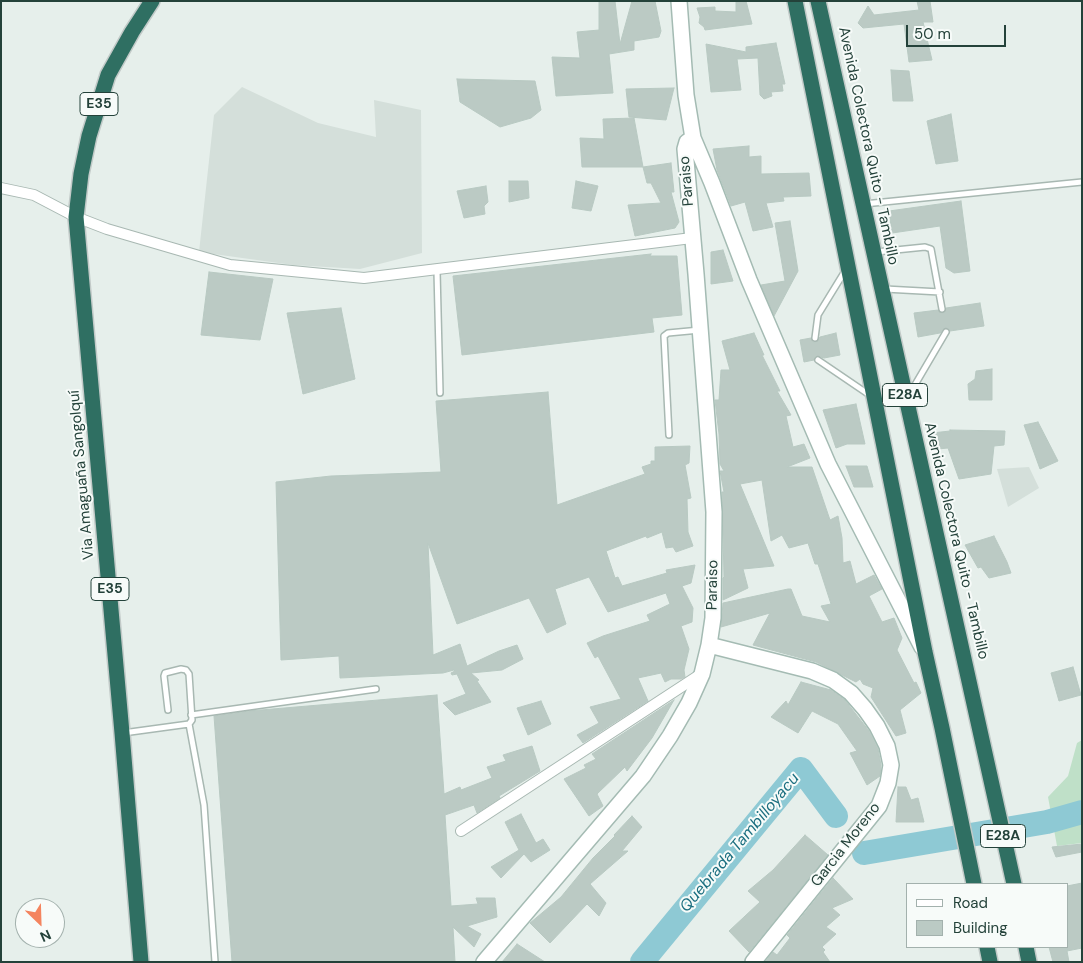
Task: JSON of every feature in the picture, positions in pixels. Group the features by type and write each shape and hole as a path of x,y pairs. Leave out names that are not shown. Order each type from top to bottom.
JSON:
{"highway":[{"name":"Via Amaguaña Sangolquí","path":"140,962 122,733 76,217 85,155 108,75 152,1"},
{"name":"E28A","path":"795,1 924,652 974,883"},
{"name":"Avenida Colectora Quito - Tambillo","path":"818,1 1014,883"},
{"path":"987,948 990,962"},
{"path":"1026,948 1029,962"}],"street":[{"name":"Paraiso","path":"679,1 686,95 693,138 749,280 828,464 924,652"},
{"name":"Paraiso","path":"484,962 642,776 670,736 689,703 702,674 713,618 714,512 685,149 687,142 693,138"},
{"path":"1,188 34,195 76,217 107,229 230,265 364,278 437,271 692,238"},
{"name":"Garcia Moreno","path":"709,645 812,671 833,680 851,694 873,720 887,746 891,765 888,783 879,806 753,962"},
{"path":"461,831 702,674"}],"lane":[{"path":"864,204 1082,182"},
{"path":"873,253 925,246 931,250 934,256 942,309"},
{"path":"815,338 818,316 848,267"},
{"path":"437,271 440,393"},
{"path":"882,289 940,292"},
{"path":"669,435 664,336 668,333 700,330"},
{"path":"906,399 946,332"},
{"path":"818,360 874,398"},
{"path":"168,710 164,676 181,669 186,670 189,674 192,720 189,724 204,805 215,962"},
{"path":"191,715 376,689"},
{"path":"122,733 189,724"}],"shaded area":[{"path":"242,87 318,123 376,137 374,100 421,110 422,253 360,269 293,265 199,252 214,115"},
{"path":"1029,467 1039,488 1008,507 997,469"}],"green space":[{"path":"1082,740 1082,843 1057,846 1048,797 1068,776 1077,743"}],"building":[{"path":"599,1 615,1 620,44 632,1 655,1 661,31 659,37 634,41 634,50 609,54 613,93 556,96 552,57 580,58 577,32 599,30"},
{"path":"736,1 746,1 752,24 705,30 699,23 700,17 697,8 715,7 715,11 736,12"},
{"path":"917,1 930,1 933,22 923,22 932,60 909,62 904,24 863,28 858,23 868,6 874,15 919,10"},
{"path":"776,43 785,84 782,84 783,91 771,92 772,96 764,99 760,95 758,58 737,59 741,90 711,92 706,44 746,52 746,47"},
{"path":"891,70 909,71 913,101 893,101"},
{"path":"457,79 535,81 541,110 531,118 500,127 460,102"},
{"path":"674,88 666,120 629,117 626,89"},
{"path":"951,114 958,161 936,164 927,121"},
{"path":"634,118 643,167 582,167 580,138 604,139 603,119"},
{"path":"749,146 749,157 761,156 761,174 809,173 811,196 783,197 784,201 766,203 773,227 753,231 745,202 731,206 717,170 713,149"},
{"path":"671,163 674,192 671,192 679,222 675,228 635,236 628,205 661,203 651,183 647,183 643,167"},
{"path":"509,181 528,181 529,198 509,202"},
{"path":"576,181 598,186 591,211 572,208"},
{"path":"486,186 488,202 484,206 485,214 464,218 457,191"},
{"path":"961,201 970,271 954,273 946,268 940,226 892,233 889,211"},
{"path":"790,221 798,271 774,316 761,285 785,281 775,223"},
{"path":"723,250 733,281 711,284 711,252"},
{"path":"651,254 650,256 677,256 682,315 652,318 654,332 462,355 453,276"},
{"path":"209,272 273,279 260,340 201,335"},
{"path":"980,303 984,326 950,331 946,328 940,333 918,337 914,313 938,310 942,313 945,312 946,308"},
{"path":"341,308 355,379 303,394 287,313"},
{"path":"754,333 764,355 762,355 780,391 777,391 791,415 786,416 793,447 804,444 810,458 787,467 812,467 830,520 838,516 842,538 843,563 850,561 856,584 874,575 882,589 869,596 882,622 894,618 902,638 897,650 921,693 900,710 906,733 896,736 871,697 873,688 863,684 860,679 856,682 816,662 753,645 770,613 721,627 723,603 788,589 791,589 802,616 830,622 821,606 831,604 818,564 815,564 808,543 789,548 782,535 771,541 762,480 740,484 774,566 743,569 748,588 723,600 722,492 724,492 720,471 724,471 720,464 715,400 719,400 721,370 730,370 722,341"},
{"path":"836,333 840,355 824,358 818,356 814,360 804,362 800,340 811,338 813,342 816,342 820,337"},
{"path":"992,369 992,400 969,400 968,384 975,379 976,371"},
{"path":"548,392 557,505 645,474 642,467 651,464 651,461 655,461 655,447 690,446 689,463 685,465 691,498 687,499 688,532 693,546 676,552 673,547 666,548 662,532 606,551 615,578 618,577 622,586 667,573 666,570 695,565 691,583 682,586 693,608 692,622 681,626 689,649 684,670 685,677 665,682 661,673 638,678 648,701 583,743 577,735 599,723 590,707 621,699 598,656 595,658 587,643 650,621 647,615 670,604 666,593 608,612 589,577 555,589 566,624 547,633 529,598 457,624 428,543 433,655 460,644 467,666 517,645 523,659 502,670 471,673 479,680 477,681 491,702 455,715 443,703 466,694 457,674 452,675 451,673 454,670 443,673 340,678 339,656 281,660 276,482 331,476 441,472 436,401"},
{"path":"856,404 865,444 847,444 836,448 823,410"},
{"path":"1038,422 1058,461 1040,469 1024,425"},
{"path":"950,430 1005,431 1004,445 994,446 991,474 959,479 948,448 933,448 932,433"},
{"path":"846,466 867,466 873,487 854,487"},
{"path":"994,536 1011,573 989,578 981,567 978,568 965,545"},
{"path":"1073,667 1081,695 1059,701 1051,673"},
{"path":"801,682 831,690 845,700 869,731 878,749 881,765 880,776 867,785 850,753 857,751 838,724 812,711 798,733 771,717 786,701 788,705"},
{"path":"437,695 444,794 460,787 461,790 492,778 487,767 506,761 503,755 532,746 540,771 499,796 500,798 477,813 474,805 445,815 451,906 478,904 476,898 495,898 497,917 467,926 481,934 474,947 453,927 455,962 232,962 214,716 249,711"},
{"path":"674,700 652,738 627,771 625,767 597,794 603,806 589,816 564,779 586,768 584,765 596,759 592,754"},
{"path":"541,701 551,724 528,735 517,708"},
{"path":"898,787 906,787 911,800 918,798 924,822 896,822"},
{"path":"521,814 536,843 543,839 550,850 531,862 524,854 501,878 491,867 519,850 505,822"},
{"path":"632,816 642,827 622,851 628,851 590,884 606,903 599,916 587,904 550,943 530,923 561,897 593,858"},
{"path":"805,835 828,855 749,952 729,931 760,902 748,891 773,870"},
{"path":"1082,844 1082,852 1056,857 1052,847"},
{"path":"833,878 853,899 832,908 840,915 826,927 836,934 822,947 830,962 765,962 773,952 777,955 790,938 787,935"},
{"path":"1082,883 1082,948 1067,951 1069,962 1053,962 1049,948 1066,948 1067,950 1068,948 1068,886"},
{"path":"517,944 545,962 502,962"}],"waterway":[{"name":"Quebrada Tambilloyacu","path":"642,962 801,769 836,816"},
{"name":"Quebrada Tambilloyacu","path":"864,853 1047,822 1082,812"}]}
